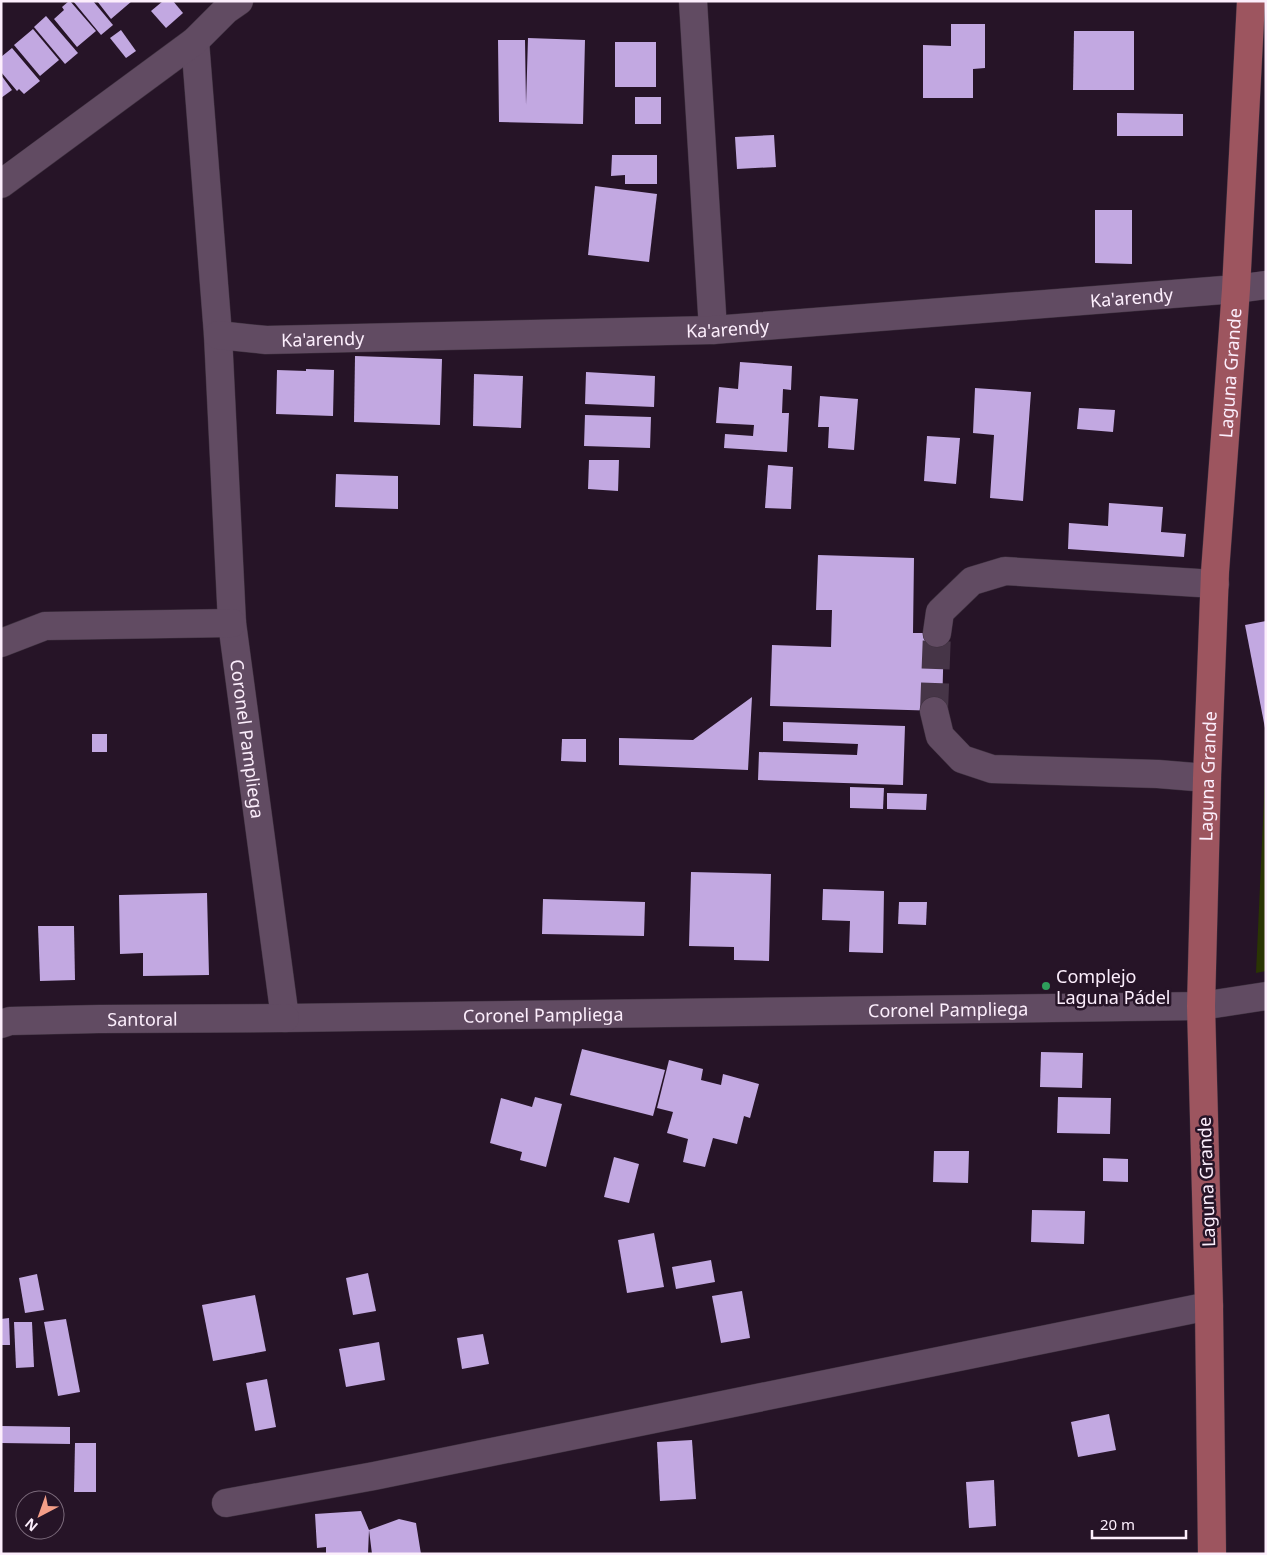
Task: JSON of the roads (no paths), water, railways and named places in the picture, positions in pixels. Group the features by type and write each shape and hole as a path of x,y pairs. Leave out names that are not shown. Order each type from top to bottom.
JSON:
{"main road":[{"name":"Laguna Grande","path":"1212,1554 1209,1306 1201,1006 1207,778 1215,584 1236,289 1251,1"}],"street":[{"path":"1,184 195,41 226,10 239,1"},
{"path":"693,1 712,330"},
{"name":"Coronel Pampliega","path":"195,41 218,335 232,623 285,1018 1201,1006 1266,996"},
{"name":"Ka'arendy","path":"218,335 266,340 712,330 1236,289 1266,285"},
{"path":"937,633 940,612 972,582 1005,570 1215,584"},
{"path":"1,643 45,626 232,623"},
{"path":"934,711 940,736 962,759 992,769 1158,774 1207,778"},
{"name":"Santoral","path":"1,1024 10,1021 69,1019 285,1018"},
{"path":"226,1503 374,1476 1209,1306"}],"tunnel":[{"path":"934,711 937,633"}],"place":[{"name":"Complejo Laguna Pádel","path":"1046,986"}]}
